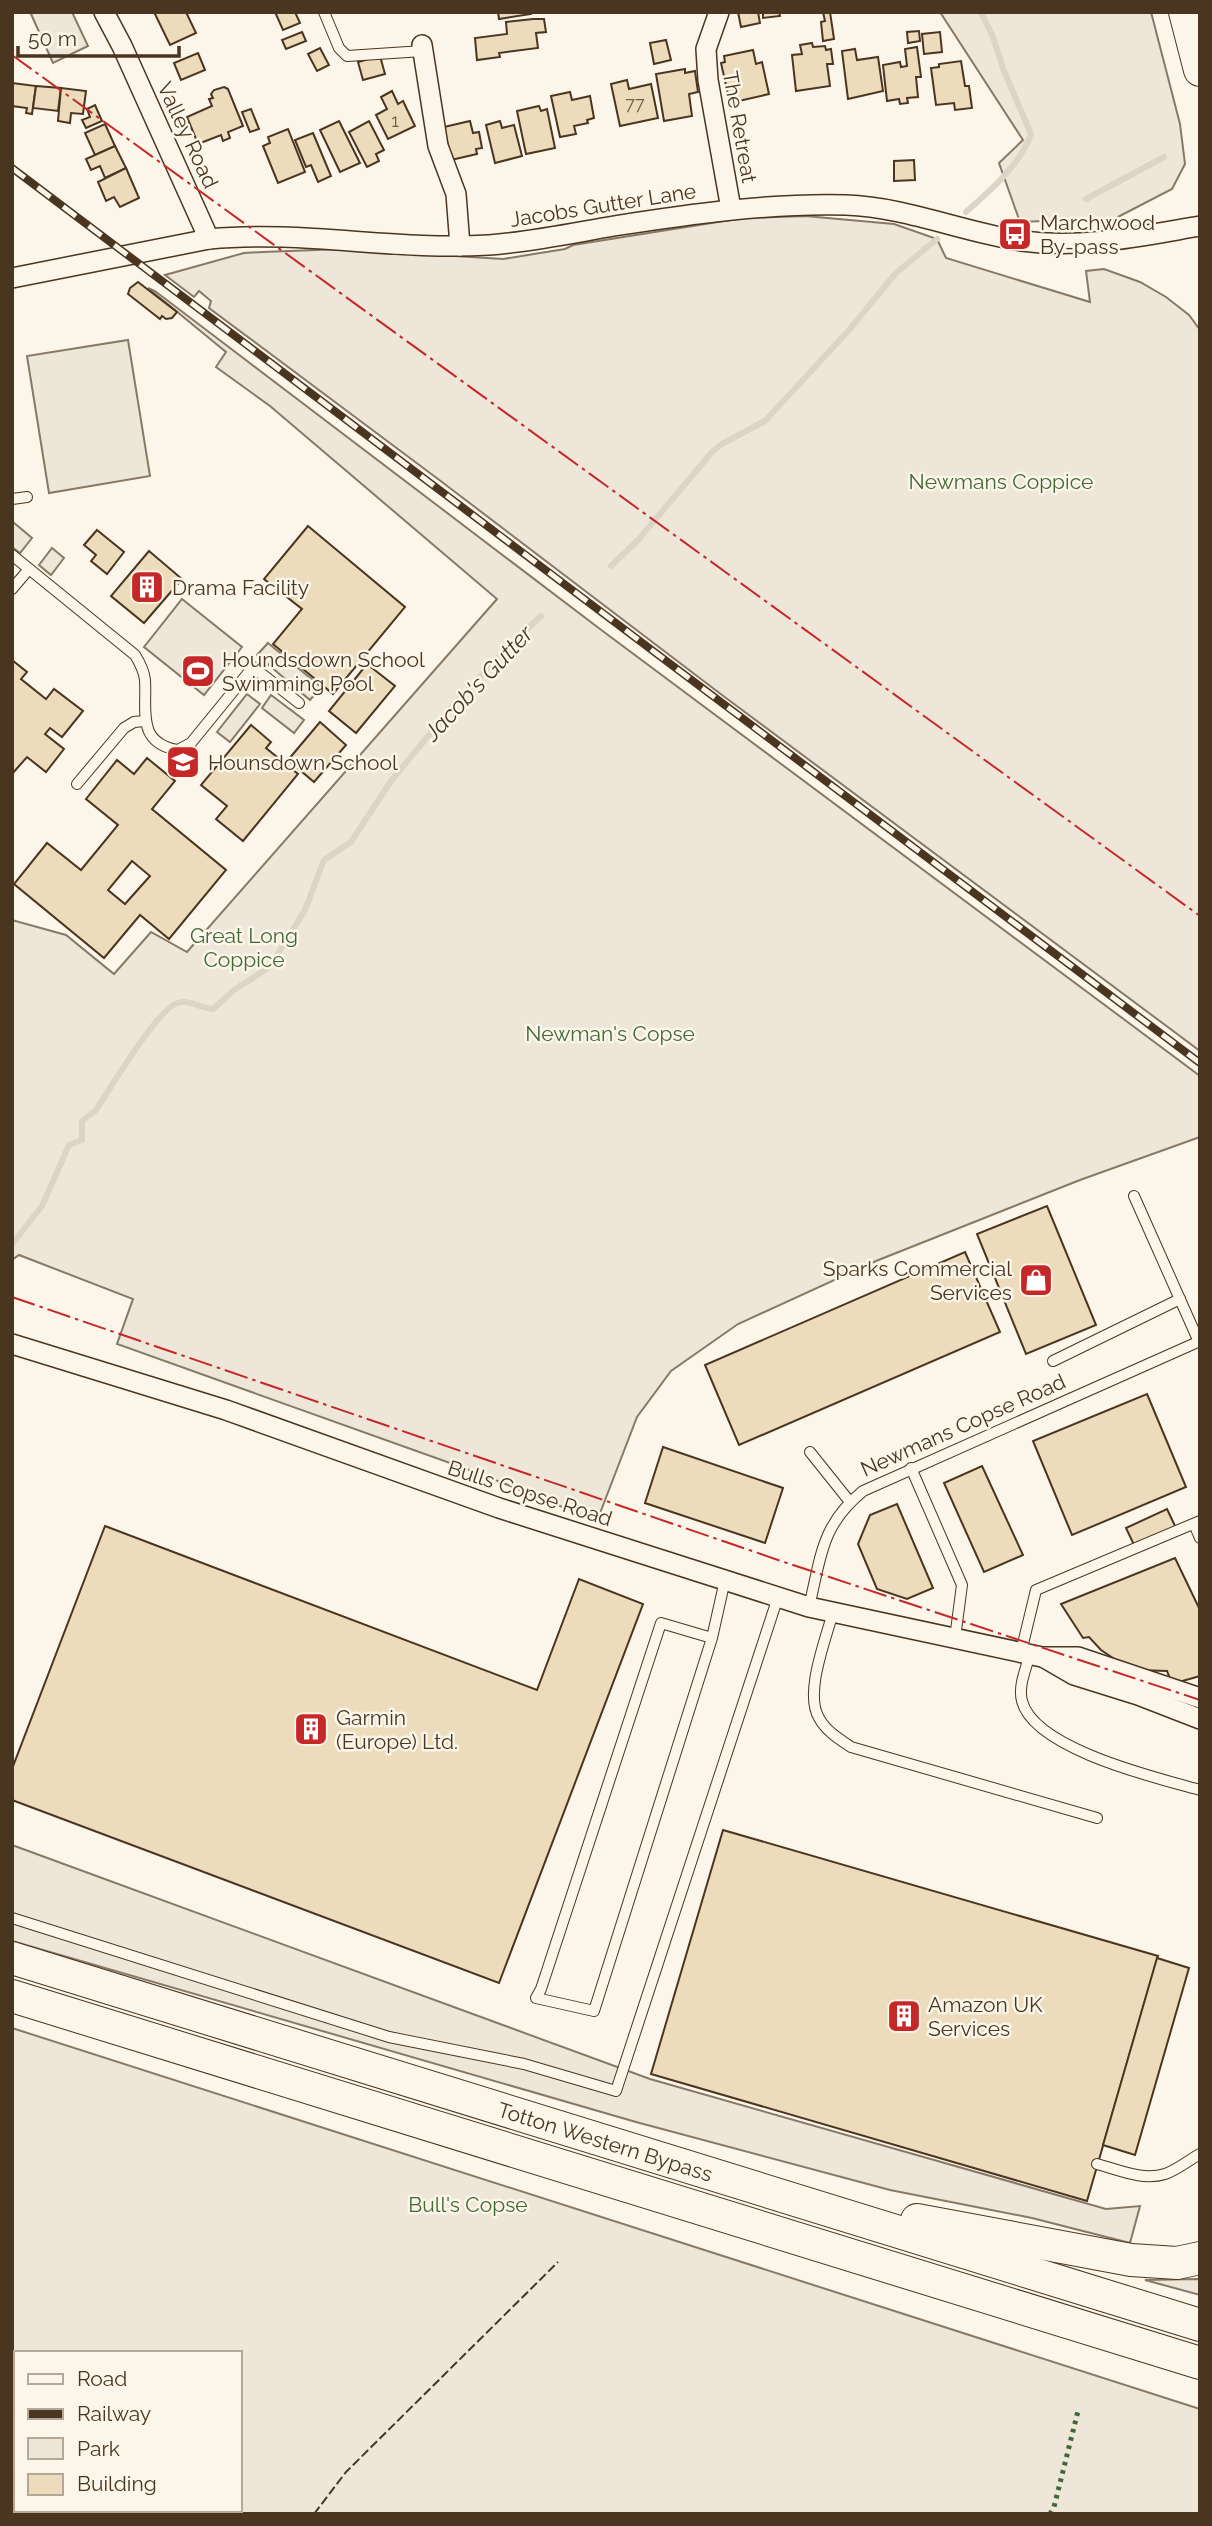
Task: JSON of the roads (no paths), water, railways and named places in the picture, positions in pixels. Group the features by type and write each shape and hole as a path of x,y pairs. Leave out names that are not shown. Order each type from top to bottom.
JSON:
{"main road":[{"path":"1185,12 1200,69"},
{"name":"Totton Western Bypass","path":"12,1958 1200,2325"},
{"name":"Totton Western Bypass","path":"12,1996 1200,2363"},
{"path":"772,2192 1131,2260 1177,2263 1200,2258"}],"street":[{"name":"Valley Road","path":"104,12 209,239"},
{"name":"The Retreat","path":"719,12 706,49 708,80 731,209"},
{"path":"423,48 438,146 456,194 460,246"},
{"name":"Jacobs Gutter Lane","path":"12,278 209,239 278,236 460,246 521,241 731,209 810,205 873,208 990,235 1054,244 1087,243 1200,226"},
{"name":"Bulls Copse Road","path":"12,1343 226,1410 499,1508 809,1607 1031,1654 1078,1657 1200,1698"},
{"name":"Bulls Copse Road","path":"1031,1654 1074,1675 1138,1695 1200,1719"}],"lane":[{"path":"324,12 339,48 347,56 423,48"},
{"path":"12,499 27,496"},
{"path":"12,555 135,655 145,681 145,721 148,731 163,745 178,750 185,748 253,667 299,703"},
{"path":"12,589 29,569"},
{"path":"77,784 128,724 145,721"},
{"path":"1134,1196 1200,1341"},
{"path":"1053,1361 1180,1299"},
{"name":"Newmans Copse Road","path":"809,1607 823,1545 833,1523 844,1506 863,1491 1200,1341"},
{"path":"810,1452 850,1502"},
{"path":"911,1468 962,1585 955,1638"},
{"path":"1200,1538 1197,1522 1036,1590 1031,1654 1022,1682 1023,1704 1028,1715 1065,1744 1091,1756 1200,1790"},
{"path":"712,1638 661,1623 541,1989 536,1997 594,2011 712,1638 725,1580"},
{"path":"12,1918 378,2034 524,2064 616,2091 778,1597"},
{"path":"833,1612 814,1688 814,1701 817,1716 837,1738 851,1747 1097,1818"},
{"path":"1097,2164 1139,2176 1151,2176 1166,2174 1200,2154"}],"waterway":[{"name":"Jacob's Gutter","path":"966,212 1012,167 1031,134 981,12"},
{"path":"1086,199 1164,157"},
{"name":"Jacob's Gutter","path":"611,566 638,540 712,452 765,421 849,330 896,273 937,239"},
{"name":"Jacob's Gutter","path":"12,1244 42,1206 69,1145 82,1140 82,1121 96,1110 134,1051 158,1020 168,1009 181,1002 213,1009 234,990 265,970 305,910 324,860 351,842 391,781 452,707 541,616"}],"railway":[{"path":"12,168 1200,1063"}],"place":[{"name":"Marchwood By-pass","path":"1015,234"},
{"name":"Drama Facility","path":"147,587"},
{"name":"Houndsdown School Swimming Pool","path":"198,671"},
{"name":"Hounsdown School","path":"183,762"},
{"name":"Sparks Commercial Services","path":"1036,1280"},
{"name":"Garmin (Europe) Ltd.","path":"311,1729"},
{"name":"Amazon UK Services","path":"904,2016"}],"park label":[{"name":"Newmans Coppice","path":"1001,481"},
{"name":"Great Long Coppice","path":"244,947"},
{"name":"Newman's Copse","path":"610,1033"},
{"name":"Bull's Copse","path":"468,2204"}]}
